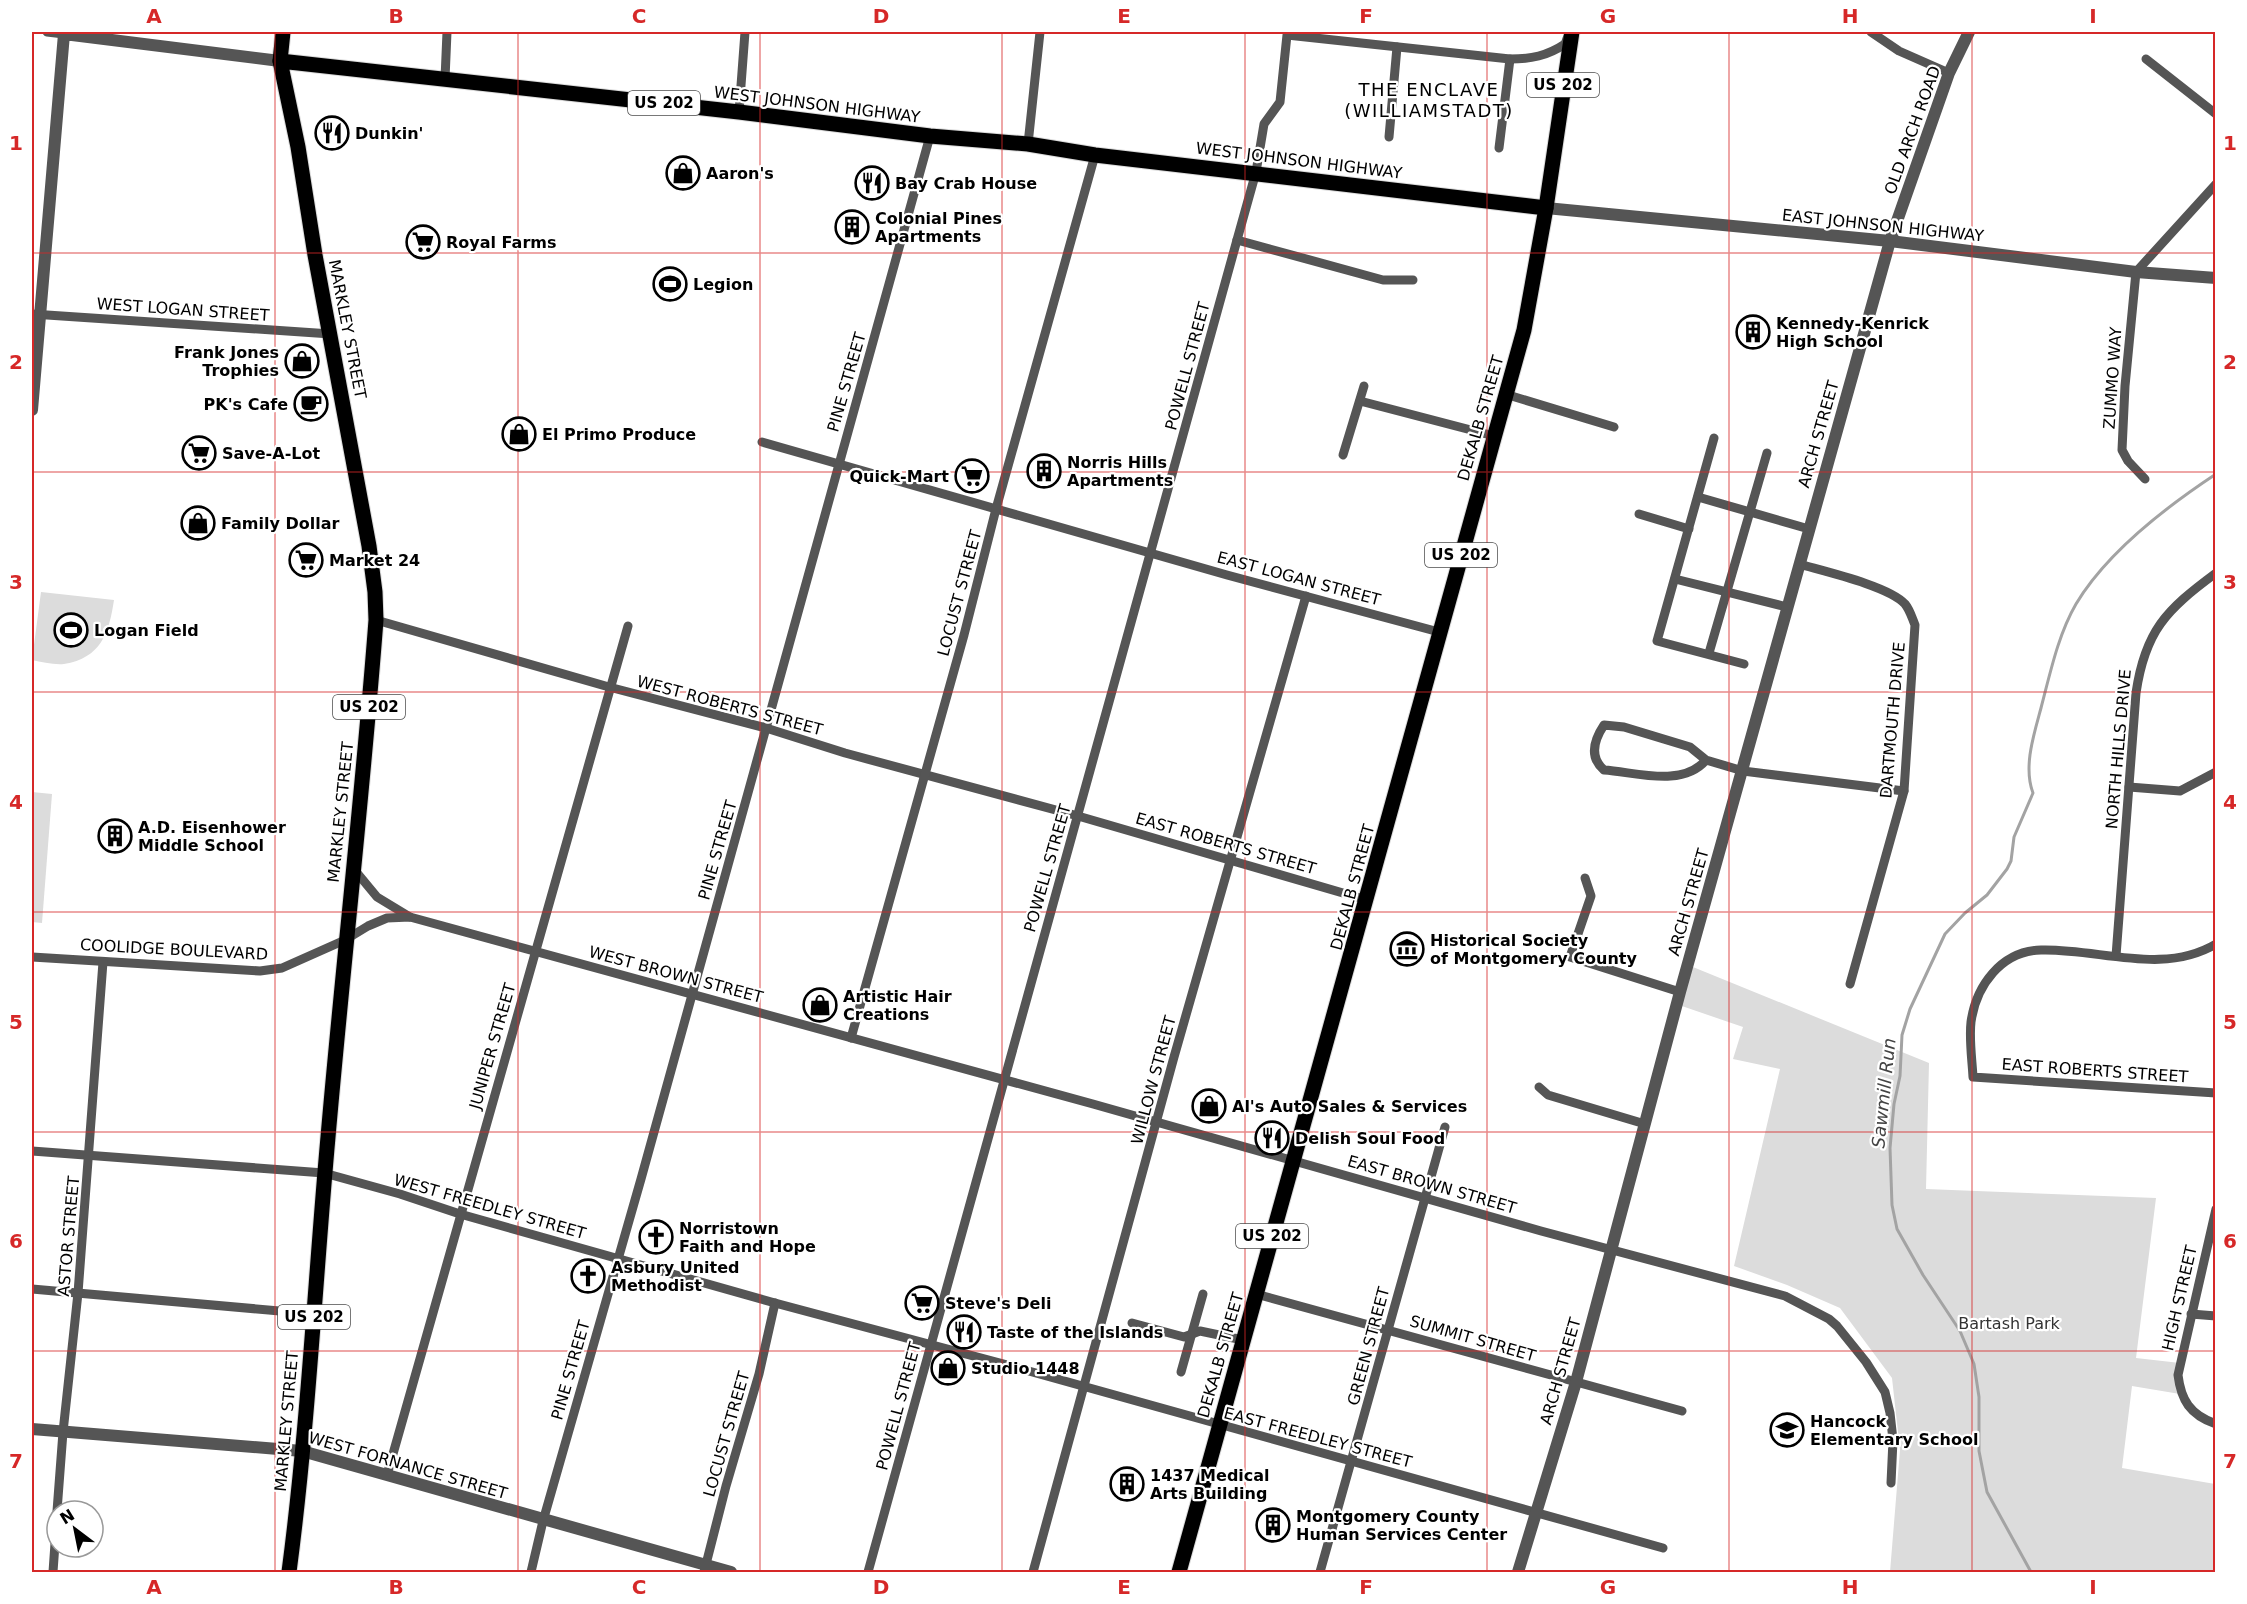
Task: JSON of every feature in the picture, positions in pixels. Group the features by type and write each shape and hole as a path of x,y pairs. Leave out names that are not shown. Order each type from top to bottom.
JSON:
{"main road":[{"name":"MARKLEY STREET","path":"283,32 280,60 371,558 376,620 360,812 345,940 324,1173 302,1452 289,1572"},
{"name":"US 202","path":"1546,208 1571,32"},
{"name":"WEST JOHNSON HIGHWAY","path":"280,60 930,136 1028,144 1095,155 1256,172 1546,208"},
{"name":"DEKALB STREET","path":"1179,1572 1524,330 1546,208"}],"street":[{"name":"WEST JOHNSON HIGHWAY","path":"47,32 280,60"},
{"path":"445,79 447,32"},
{"path":"738,112 745,32"},
{"path":"1028,144 1040,32"},
{"path":"1389,137 1397,47 1510,59 1531,59 1554,51 1565,44 1571,32"},
{"path":"1870,32 1899,51 1949,73"},
{"name":"OLD ARCH ROAD","path":"1890,241 1949,73 1969,32"},
{"path":"32,410 36,314 64,34"},
{"name":"POWELL STREET","path":"868,1572 1256,172 1264,124 1280,102 1287,35 1397,47"},
{"path":"1499,148 1510,59"},
{"path":"2146,59 2216,114"},
{"name":"PINE STREET","path":"531,1572 543,1521 930,136"},
{"name":"LOCUST STREET","path":"851,1038 1095,155"},
{"path":"2136,272 2216,184"},
{"name":"EAST JOHNSON HIGHWAY","path":"1546,208 1890,241 2136,272 2216,278"},
{"path":"1237,240 1383,280 1413,280"},
{"name":"ARCH STREET","path":"1518,1572 1576,1382 1680,992 1890,241"},
{"name":"ZUMMO WAY","path":"2136,272 2125,386 2122,450 2128,461 2145,479"},
{"name":"WEST LOGAN STREET","path":"36,314 331,334"},
{"path":"1343,455 1364,386"},
{"path":"1505,394 1614,427"},
{"path":"1360,401 1494,436"},
{"path":"1714,438 1658,641 1744,664"},
{"path":"762,442 1075,530 1151,554"},
{"path":"1709,653 1767,453"},
{"path":"1698,498 1809,529"},
{"path":"1640,514 1689,529"},
{"name":"EAST LOGAN STREET","path":"1151,554 1439,632"},
{"name":"DARTMOUTH DRIVE","path":"1799,564 1888,592 1903,602 1915,625 1904,791 1850,984"},
{"name":"NORTH HILLS DRIVE","path":"2116,956 2140,663 2160,623 2173,607 2214,578"},
{"path":"1675,579 1787,607"},
{"name":"WILLOW STREET","path":"1034,1572 1157,1122 1306,596"},
{"name":"WEST ROBERTS STREET","path":"376,620 1077,816"},
{"name":"JUNIPER STREET","path":"387,1475 628,626"},
{"path":"1706,760 1698,768 1677,777 1604,770 1598,764 1594,752 1597,735 1605,725 1624,727 1690,747 1706,760 1743,771 1904,791"},
{"path":"2130,787 2180,790 2216,772"},
{"name":"EAST ROBERTS STREET","path":"1077,816 1367,900"},
{"path":"353,868 377,897 410,917"},
{"path":"1585,878 1591,896 1570,957 1680,992"},
{"name":"WEST BROWN STREET","path":"345,940 387,918 410,917 1003,1080"},
{"name":"COOLIDGE BOULEVARD","path":"32,957 260,971 282,968 345,940"},
{"path":"2116,956 2142,960 2167,959 2192,955 2216,944"},
{"name":"EAST ROBERTS STREET","path":"2116,956 2040,950 2014,956 1998,967 1984,983 1975,1002 1971,1024 1973,1077 2216,1093"},
{"name":"ASTOR STREET","path":"58,1499 78,1293 103,962"},
{"name":"EAST BROWN STREET","path":"1003,1080 1610,1250 1785,1296 1829,1319 1837,1326 1861,1355 1885,1392 1893,1440 1891,1483"},
{"path":"1539,1086 1548,1095 1644,1124"},
{"name":"GREEN STREET","path":"1320,1572 1445,1127"},
{"name":"WEST FREEDLEY STREET","path":"32,1151 324,1173 775,1303 931,1344"},
{"name":"HIGH STREET","path":"2216,1209 2178,1375 2180,1394 2190,1407 2204,1420 2216,1424"},
{"path":"32,1289 314,1314"},
{"path":"1181,1372 1203,1294"},
{"name":"SUMMIT STREET","path":"1256,1294 1682,1411"},
{"name":"LOCUST STREET","path":"705,1569 726,1486 759,1374 775,1303"},
{"path":"2191,1314 2216,1316"},
{"path":"1132,1323 1184,1337 1191,1336 1200,1330 1243,1340"},
{"name":"EAST FREEDLEY STREET","path":"931,1344 1663,1548"},
{"name":"WEST FORNANCE STREET","path":"32,1429 302,1452 705,1569 731,1572"}],"green space":[{"name":"Logan Field","path":"41,592 114,600 106,633 95,650 77,661 64,664 32,660"},
{"path":"32,792 52,794 42,923 32,922"},
{"name":"Bartash Park","path":"1688,965 1929,1063 1926,1189 2156,1198 2136,1358 2180,1363 2180,1394 2132,1386 2122,1468 2215,1484 2215,1572 1890,1572 1900,1450 1892,1378 1840,1308 1787,1285 1734,1266 1780,1069 1733,1059 1743,1027 1676,1004"}],"waterway":[{"name":"Sawmill Run","path":"2031,1572 1987,1492 1979,1451 1979,1397 1974,1364 1960,1331 1923,1275 1897,1229 1892,1205 1890,1148 1894,1104 1900,1076 1902,1035 1910,1009 1945,934 1987,895 2011,861 2014,837 2033,793 2029,762 2035,729 2059,642 2076,604 2104,566 2139,532 2177,501 2216,474"}],"place":[{"name":"Dunkin'","path":"332,133"},
{"name":"Aaron's","path":"683,173"},
{"name":"Bay Crab House","path":"872,183"},
{"name":"Colonial Pines Apartments","path":"852,227"},
{"name":"Royal Farms","path":"423,242"},
{"name":"Legion","path":"670,284"},
{"name":"Kennedy-Kenrick High School","path":"1753,332"},
{"name":"Frank Jones Trophies","path":"302,361"},
{"name":"PK's Cafe","path":"311,404"},
{"name":"El Primo Produce","path":"519,434"},
{"name":"Save-A-Lot","path":"199,453"},
{"name":"Norris Hills Apartments","path":"1044,471"},
{"name":"Quick-Mart","path":"972,476"},
{"name":"Family Dollar","path":"198,523"},
{"name":"Market 24","path":"306,560"},
{"name":"Logan Field","path":"71,630"},
{"name":"A.D. Eisenhower Middle School","path":"115,836"},
{"name":"Historical Society of Montgomery County","path":"1407,949"},
{"name":"Artistic Hair Creations","path":"820,1005"},
{"name":"Al's Auto Sales & Services","path":"1209,1106"},
{"name":"Delish Soul Food","path":"1272,1138"},
{"name":"Norristown Faith and Hope","path":"656,1237"},
{"name":"Asbury United Methodist","path":"588,1276"},
{"name":"Steve's Deli","path":"922,1303"},
{"name":"Taste of the Islands","path":"964,1332"},
{"name":"Studio 1448","path":"948,1368"},
{"name":"Hancock Elementary School","path":"1787,1430"},
{"name":"1437 Medical Arts Building","path":"1127,1484"},
{"name":"Montgomery County Human Services Center","path":"1273,1525"}],"district":[{"name":"THE ENCLAVE (WILLIAMSTADT)","path":"1429,100"}]}
